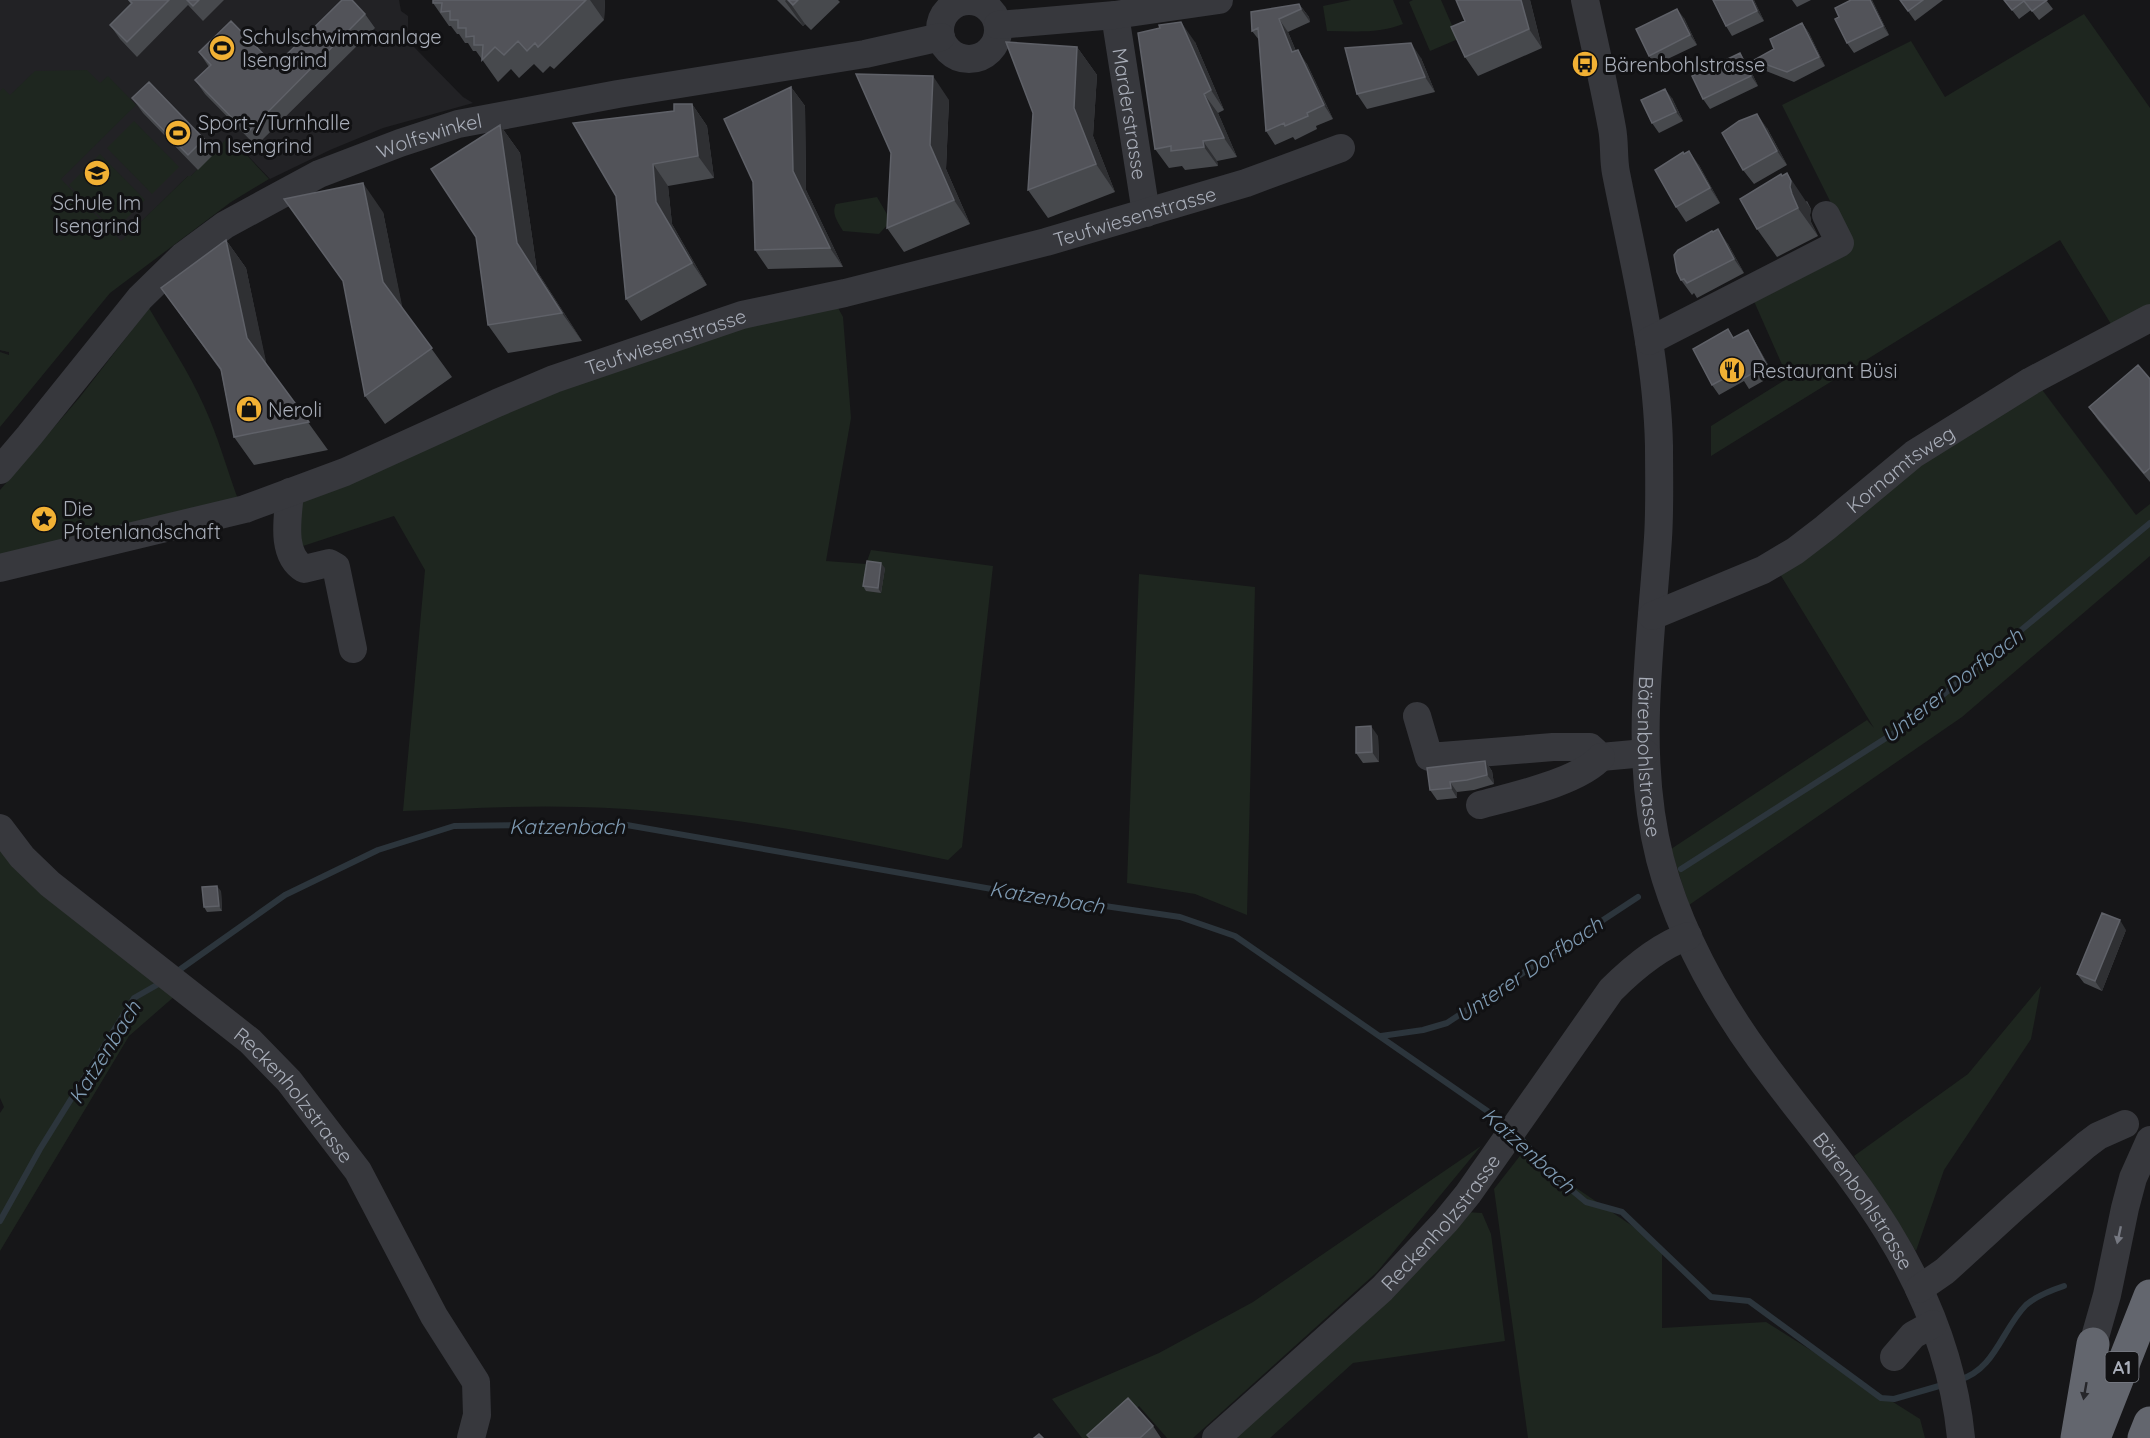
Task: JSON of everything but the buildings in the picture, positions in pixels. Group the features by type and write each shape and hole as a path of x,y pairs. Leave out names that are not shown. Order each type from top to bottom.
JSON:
{"highway":[{"name":"A1","path":"2094,1438 2150,1296"},
{"path":"2077,1438 2093,1344"},
{"path":"2144,1438 2150,1423"}],"street":[{"path":"998,25 1115,15 1219,0"},
{"name":"Bärenbohlstrasse","path":"1585,0 1613,134 1615,166 1649,341 1659,439 1658,535 1647,664 1645,753 1649,799 1650,863 1673,899 1698,960 1723,1004 1762,1062 1868,1202 1896,1246 1919,1289 1934,1324 1949,1371 1959,1424"},
{"path":"962,1 981,3 989,9 998,25 996,41 986,54 979,57 963,58 955,55 944,44 941,37 942,19 947,11 962,1"},
{"name":"Marderstrasse","path":"1115,15 1146,213"},
{"name":"Wolfswinkel","path":"0,470 140,298 183,256 225,225 320,174 400,143 458,124 620,94 864,54 941,37"},
{"name":"Teufwiesenstrasse","path":"0,568 245,509 345,472 554,379 742,315 845,294 1046,242 1246,183 1341,148"},
{"path":"1649,341 1840,243 1826,216"},
{"name":"Kornamtsweg","path":"1652,616 1763,570 1825,528 1914,454 2031,381 2150,318"},
{"path":"290,492 287,526 290,554 297,565 304,569 329,563 336,567 353,649"},
{"path":"1417,716 1429,757 1553,747 1590,747 1601,757"},
{"path":"1480,805 1540,789 1593,766 1601,757 1645,753"},
{"name":"Reckenholzstrasse","path":"0,828 22,856 50,884 168,979 250,1041 289,1081 358,1171 434,1316 476,1382 477,1415 471,1438"},
{"name":"Reckenholzstrasse","path":"1216,1438 1403,1268 1468,1194 1611,990 1624,977 1666,946 1688,936"},
{"path":"1919,1289 1945,1271 2086,1145 2098,1136 2125,1124"},
{"path":"2093,1344 2107,1295 2133,1178 2150,1140"},
{"path":"1894,1357 1913,1335 1934,1324"}],"shaded area":[{"name":"Schule Im Isengrind","path":"0,0 399,0 401,11 408,16 408,32 414,47 463,97 473,103 383,128 270,179 229,136 214,154 191,176 188,176 9,352 0,350"},
{"path":"1351,0 1393,0 1403,24 1375,31 1327,31 1323,6"},
{"path":"1441,0 1458,39 1430,51 1409,2"},
{"path":"2084,14 2150,108 2150,308 2114,329 2060,240 1711,456 1711,426 1788,378 1753,299 1852,245 1782,105 1911,41 1945,97"},
{"path":"87,70 100,83 108,76 136,105 61,179 121,241 188,176 191,176 229,136 269,179 231,202 110,293 0,427 0,352 9,355 9,352 0,350 0,91 3,88 10,95 35,71"},
{"path":"134,121 179,167 152,194 107,148"},
{"path":"100,154 145,200 114,231 69,185"},
{"path":"877,197 891,221 879,234 843,231 835,215 836,204"},
{"path":"837,306 843,317 851,418 826,561 866,564 871,550 993,566 962,847 948,860 765,825 626,809 536,806 403,811 425,570 394,516 300,547 295,496 705,331"},
{"path":"149,308 198,393 218,441 239,502 0,564 0,490 80,397"},
{"path":"2037,383 2136,515 2150,504 2150,556 1962,717 1689,905 1671,849 1867,720 1874,728 1777,569"},
{"path":"1139,574 1255,587 1247,915 1195,894 1127,883"},
{"path":"0,838 176,995 129,1036 0,1251 0,1113 4,1107 0,1098"},
{"path":"2041,986 2031,1039 1944,1170 1916,1251 1854,1156 1968,1074"},
{"path":"1481,1146 1377,1272 1193,1438 1167,1438 1139,1406 1104,1438 1082,1438 1052,1399 1159,1353 1253,1302"},
{"path":"1523,1152 1662,1246 1662,1328 1766,1322 1920,1419 1925,1438 1528,1438 1494,1189"},
{"path":"1466,1212 1482,1213 1491,1234 1505,1341 1353,1363 1270,1438 1231,1438"}],"waterway":[{"name":"Unterer Dorfbach","path":"1681,869 1908,724 2150,523"},
{"name":"Katzenbach","path":"175,973 285,895 378,850 454,826 621,824 1009,892 1180,917 1235,936 1507,1126"},
{"name":"Unterer Dorfbach","path":"1381,1036 1423,1030 1447,1023 1638,897"},
{"name":"Katzenbach","path":"0,1221 40,1149 134,998 162,982"},
{"name":"Katzenbach","path":"1517,1135 1528,1146 1538,1162 1586,1202 1622,1212 1711,1297 1749,1301 1881,1398 1894,1399 1946,1384"},
{"name":"Katzenbach","path":"1959,1380 1971,1375 1990,1358 2026,1305 2039,1296 2064,1286"}],"place":[{"name":"Schulschwimmanlage Isengrind","path":"222,48"},
{"name":"Bärenbohlstrasse","path":"1585,64"},
{"name":"Sport-/Turnhalle Im Isengrind","path":"178,133"},
{"name":"Schule Im Isengrind","path":"97,173"},
{"name":"Restaurant Büsi","path":"1732,370"},
{"name":"Neroli","path":"249,409"},
{"name":"Die Pfotenlandschaft","path":"44,519"}]}
